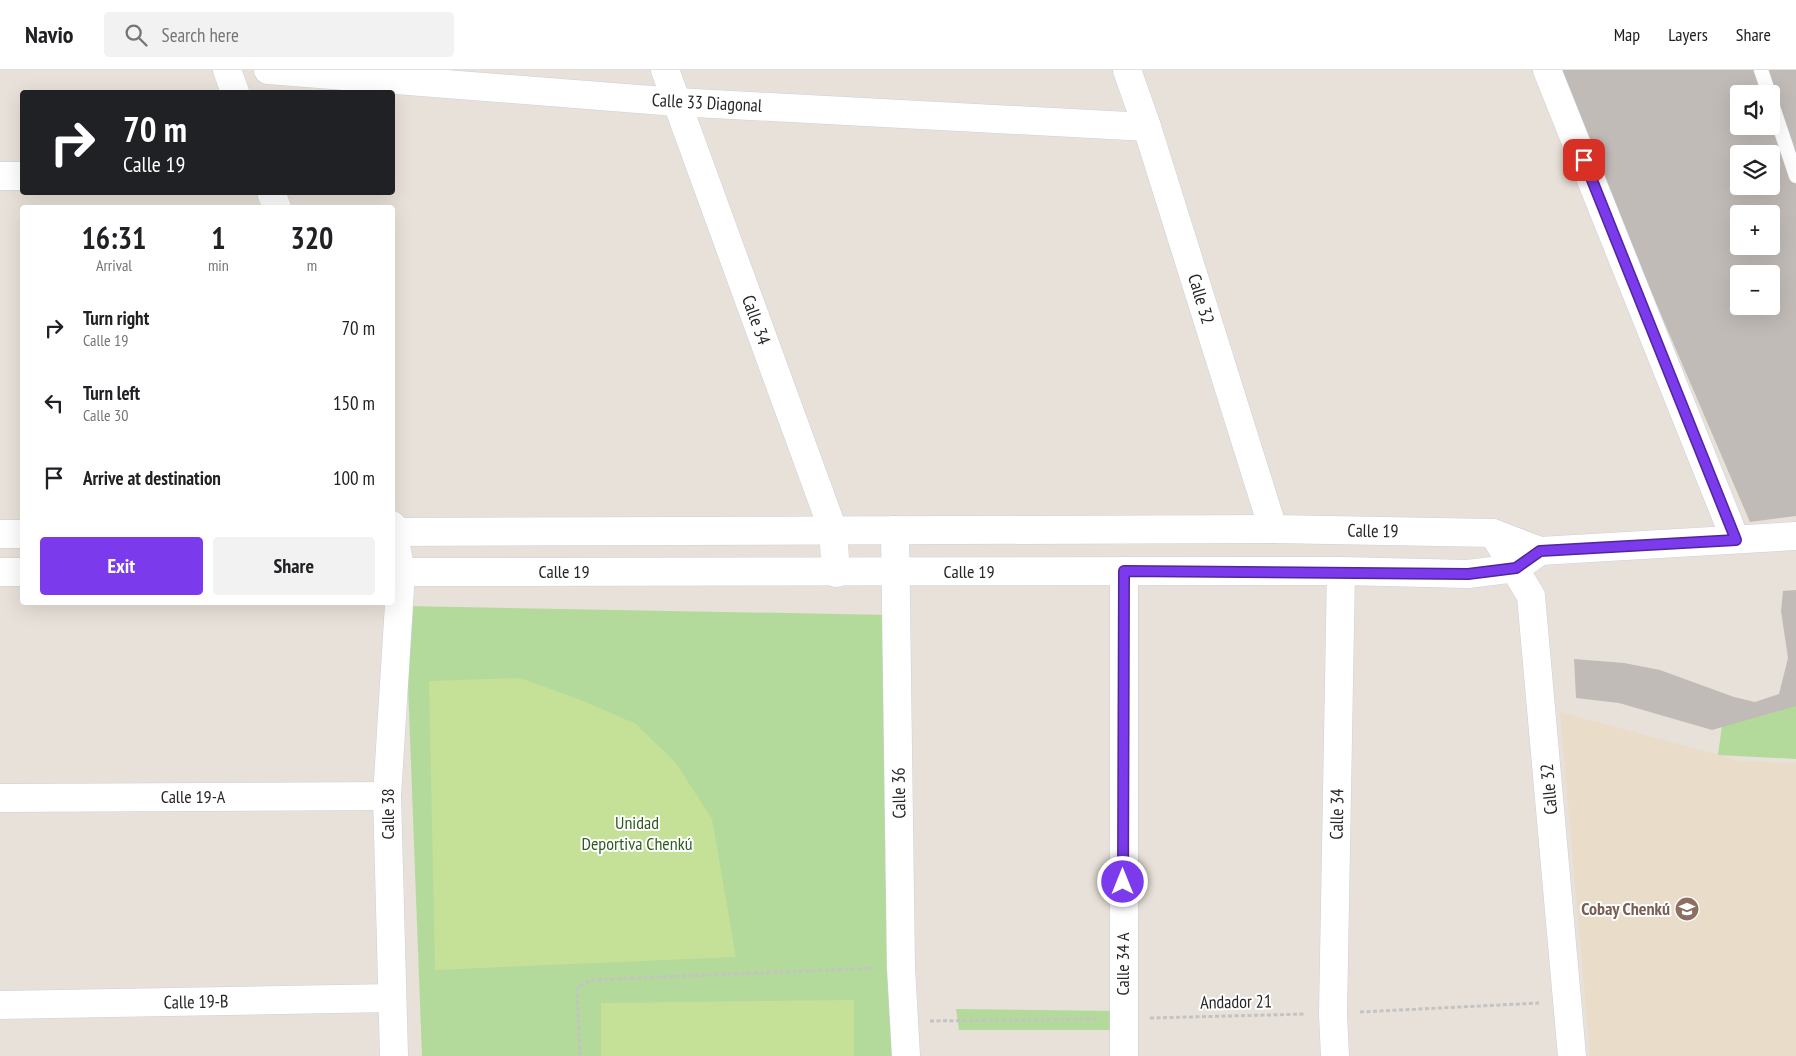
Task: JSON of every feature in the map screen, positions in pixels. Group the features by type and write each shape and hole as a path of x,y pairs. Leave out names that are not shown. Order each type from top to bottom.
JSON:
{"street":[{"path":"227,70 234,90"},
{"name":"Calle 33 Diagonal","path":"268,70 676,102 1147,127"},
{"name":"Calle 34","path":"664,70 833,530 836,573"},
{"name":"Calle 32","path":"1127,70 1147,127 1273,529"},
{"path":"1547,70 1736,540"},
{"path":"0,176 20,176"},
{"name":"Calle 19","path":"395,530 1273,529 1493,533 1540,551 1796,536"},
{"name":"Calle 36","path":"895,530 901,967 906,1056"},
{"name":"Calle 32","path":"1493,533 1516,568 1531,596 1572,1056"},
{"path":"0,534 20,534"},
{"path":"395,551 397,572"},
{"name":"Calle 19","path":"397,572 836,573 1124,571 1468,574 1516,568 1540,551"},
{"name":"Calle 34 A","path":"1124,571 1122,1019 1124,1056"},
{"path":"0,572 20,572"},
{"name":"Calle 38","path":"394,1056 387,796 397,572"},
{"name":"Calle 34","path":"1335,1056 1334,1014 1341,572"},
{"name":"Calle 19-A","path":"0,798 387,796"},
{"name":"Calle 19-B","path":"0,1005 392,998"}],"lane":[{"path":"1761,70 1766,85"},
{"path":"1780,129 1796,176"}],"path":[{"path":"580,1056 578,988 590,980 901,967"},
{"name":"Andador 21","path":"905,1021 1122,1019 1334,1014 1567,1002"}],"shaded area":[{"name":"Cobay Chenkú","path":"1560,712 1741,761 1796,763 1796,1056 1590,1056"}],"green space":[{"name":"Unidad Deportiva Chenkú","path":"405,606 890,615 903,1056 422,1056"},
{"path":"520,678 581,700 636,724 676,763 712,819 736,957 435,970 429,681"},
{"path":"1796,705 1796,759 1718,755 1722,726"},
{"path":"854,1000 854,1056 601,1056 601,1003"},
{"path":"956,1009 1119,1011 1123,1030 959,1030"}],"building":[{"path":"1556,70 1796,70 1796,516 1750,522"},
{"path":"1796,590 1796,706 1712,730 1619,703 1576,698 1574,659 1624,663 1660,670 1734,697 1755,702 1779,694 1788,658 1781,611 1783,591"}],"place":[{"name":"Cobay Chenkú","path":"1687,909"}],"route":[{"path":"1123,882 1124,571 1468,574 1516,568 1540,551 1736,540 1584,160"}]}
